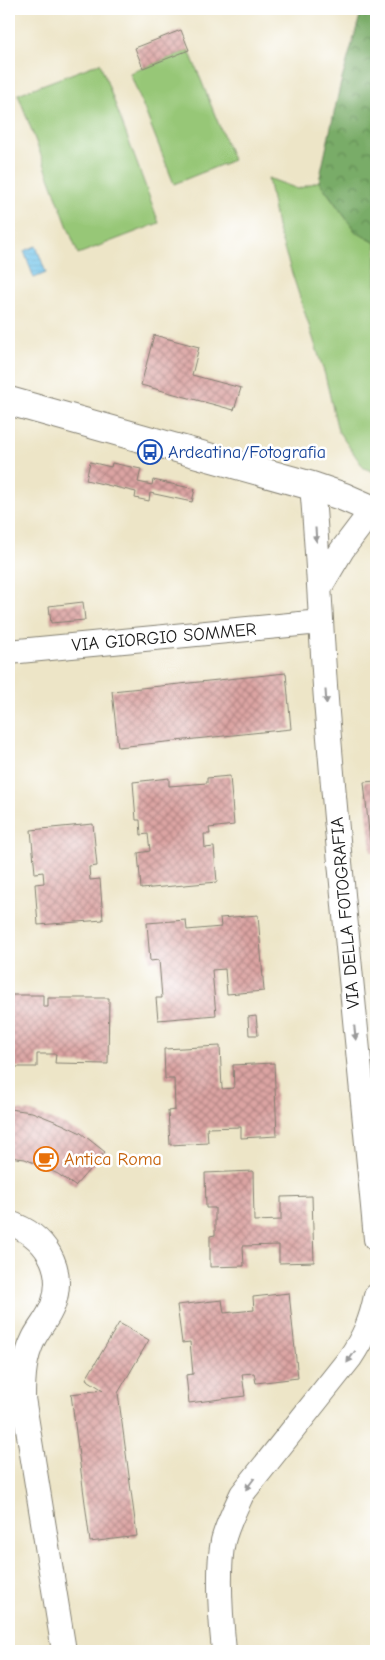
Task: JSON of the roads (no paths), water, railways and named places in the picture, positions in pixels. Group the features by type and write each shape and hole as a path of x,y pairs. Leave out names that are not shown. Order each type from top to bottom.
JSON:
{"main road":[{"path":"9,401 312,486 374,510"}],"street":[{"name":"VIA DELLA FOTOGRAFIA","path":"312,486 320,588 320,622 353,1008 368,1064 376,1239"},
{"path":"320,588 342,550 374,510"},
{"name":"VIA GIORGIO SOMMER","path":"9,652 320,622"},
{"path":"9,1223 20,1227 39,1240 50,1254 56,1270 57,1288 53,1305 46,1322 34,1337 23,1369 23,1398 64,1651"},
{"path":"224,1651 220,1580 221,1555 226,1529 233,1512 242,1494 350,1358 363,1338 370,1321 376,1296"}],"water":[{"path":"36,246 46,273 34,278 24,251"}],"place":[{"name":"Ardeatina/Fotografia","path":"150,452"},
{"name":"Antica Roma","path":"46,1159"}]}
